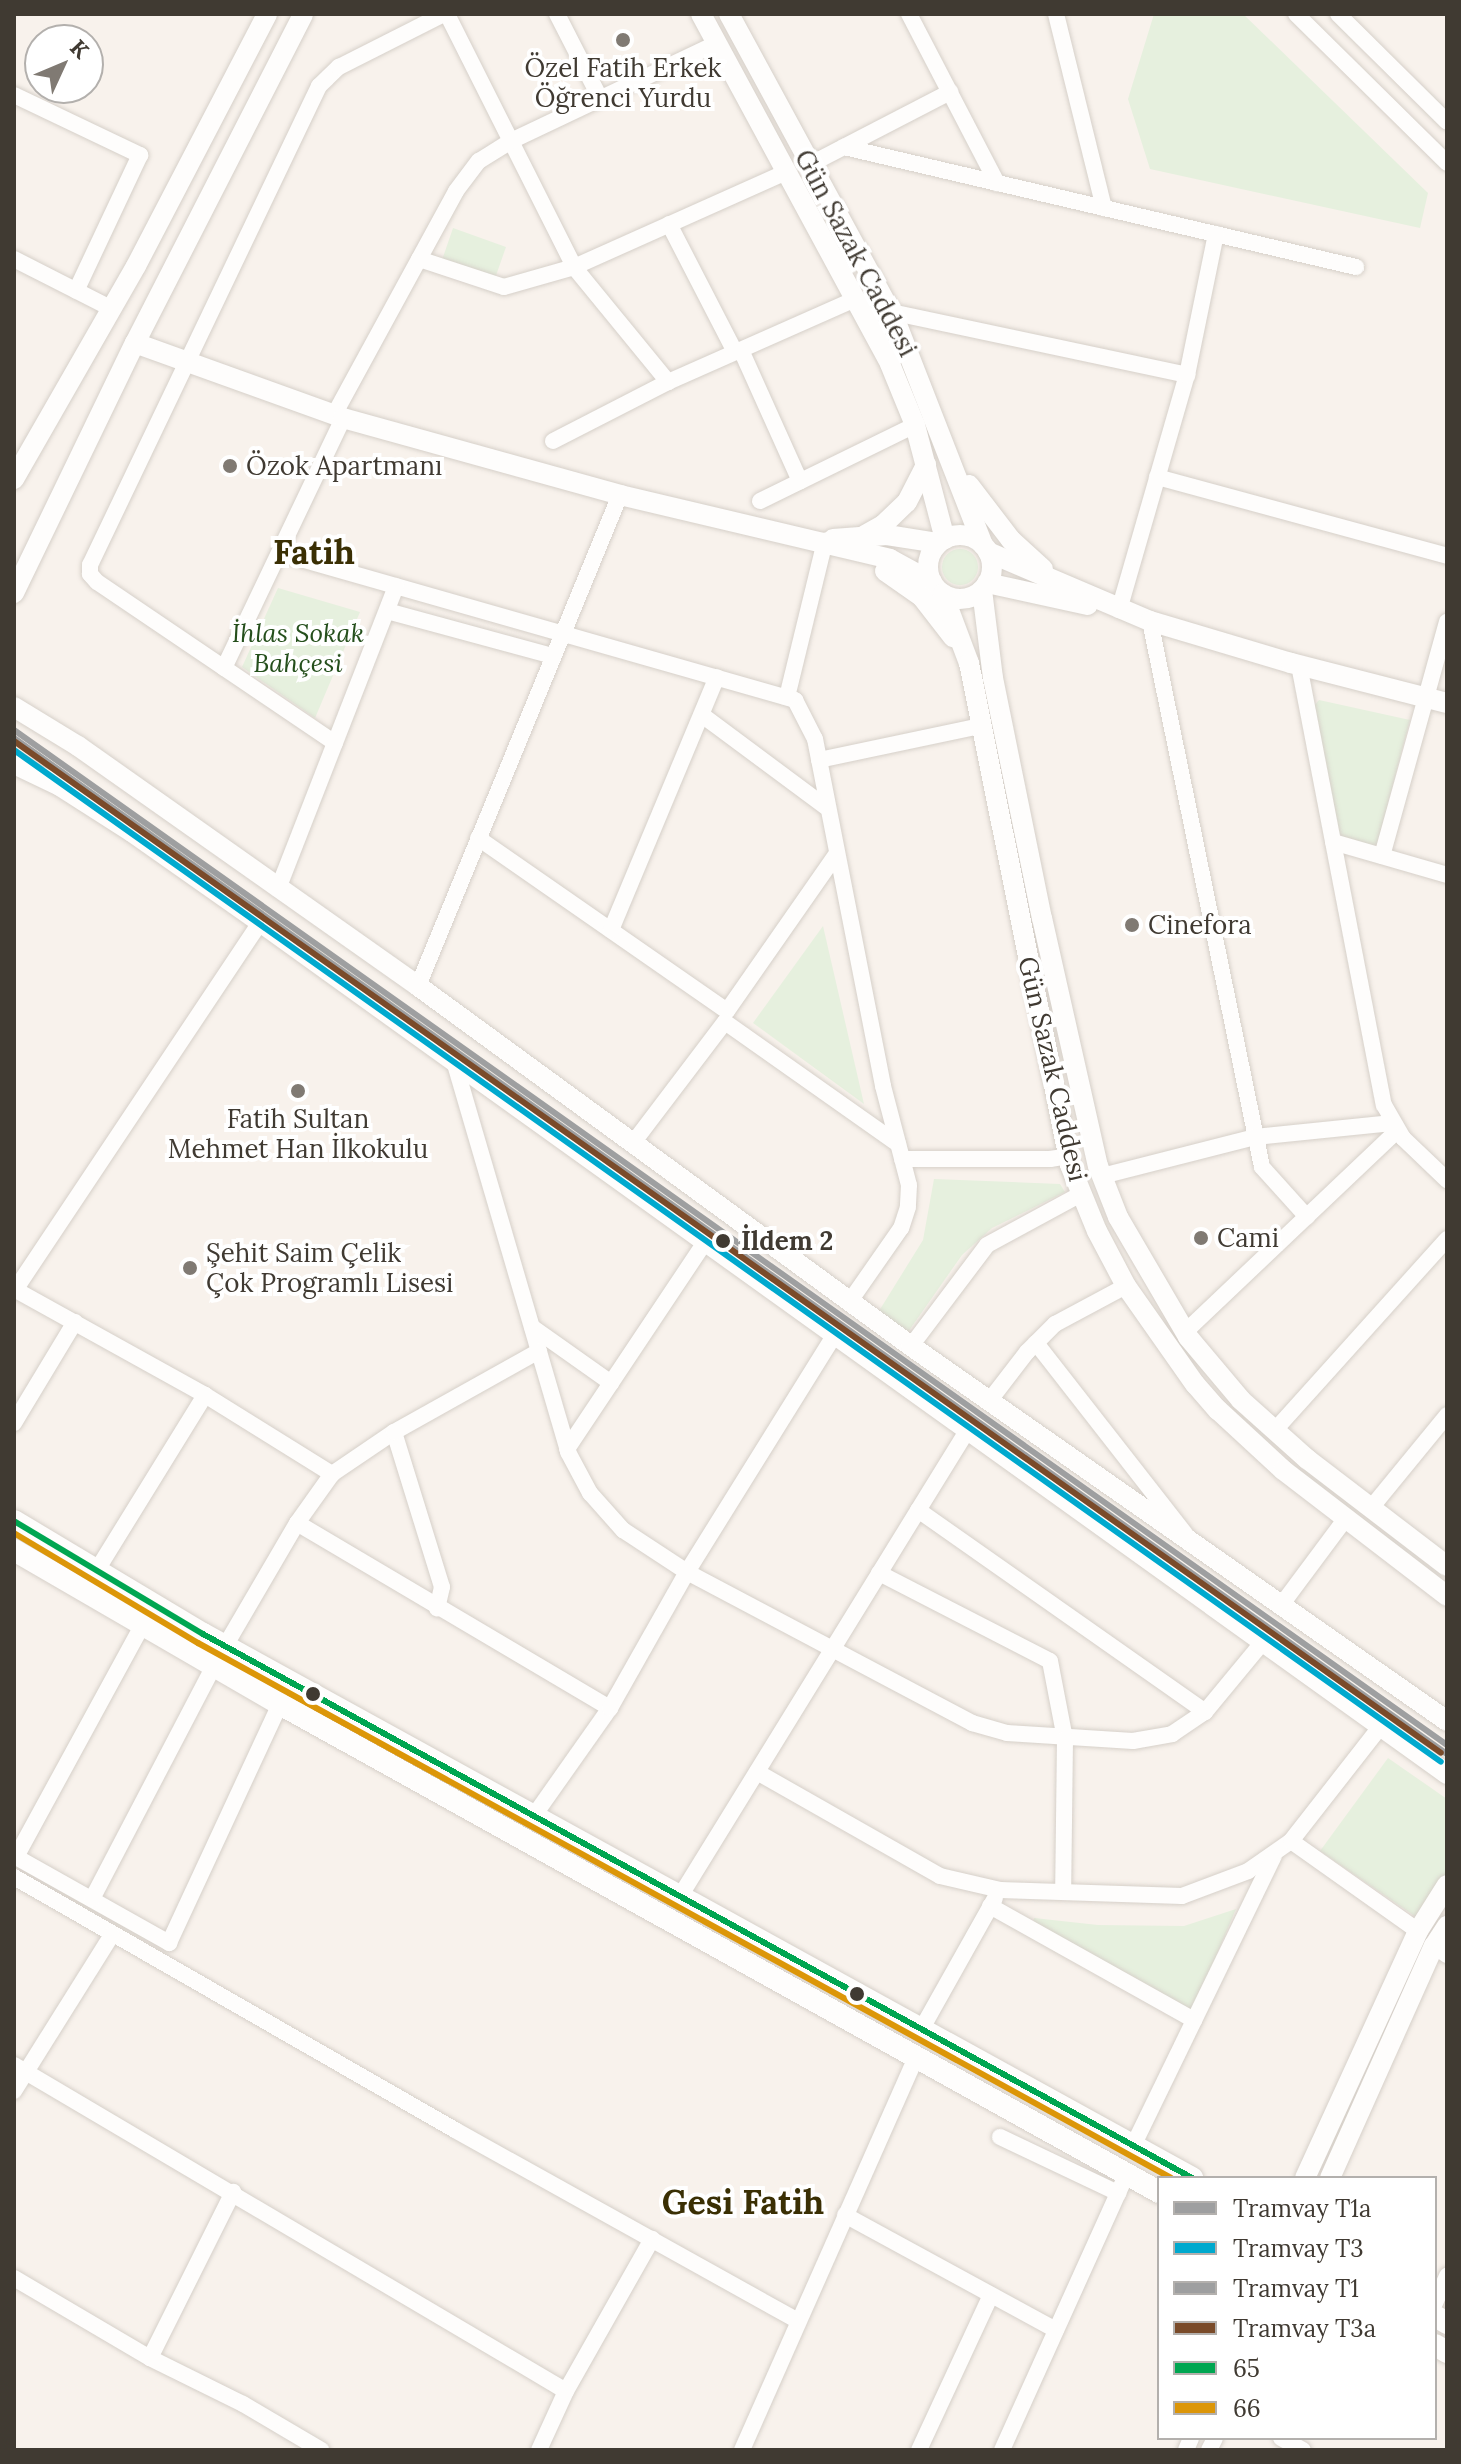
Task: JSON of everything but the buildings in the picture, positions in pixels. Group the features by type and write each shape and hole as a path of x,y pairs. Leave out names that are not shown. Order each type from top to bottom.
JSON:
{"main road":[{"path":"14,1521 97,1570 220,1656 280,1704 916,2057 1122,2183 1157,2192"},
{"path":"14,1550 143,1624 220,1656 533,1817 1188,2176"}],"street":[{"path":"14,479 112,309 267,14"},
{"path":"14,593 135,343 303,14"},
{"path":"335,743 97,582 90,569 319,86 339,67 445,14 574,267 668,382"},
{"path":"557,14 600,98"},
{"name":"Gün Sazak Caddesi","path":"701,14 890,364 915,425 941,541"},
{"name":"Gün Sazak Caddesi","path":"729,14 891,312 985,548"},
{"path":"909,14 997,183"},
{"path":"1056,14 1104,208"},
{"path":"1296,14 1447,163"},
{"path":"1338,14 1447,122"},
{"path":"224,668 280,553 338,416 419,259 470,170 511,141 717,43"},
{"path":"811,164 950,92"},
{"path":"14,95 140,155 76,291"},
{"path":"844,147 1356,267"},
{"path":"419,259 504,287 574,267 786,172"},
{"path":"669,224 738,351 800,481"},
{"path":"1119,610 1187,375 1216,234"},
{"path":"14,259 112,309"},
{"path":"553,441 668,382 855,299"},
{"path":"891,312 1187,375"},
{"path":"135,343 186,364 338,416 620,495 825,541 890,559 959,598 984,586 1119,610"},
{"path":"760,501 915,425"},
{"path":"948,452 974,494 1011,540 1046,572 1087,596"},
{"path":"865,535 883,525 907,502 926,465"},
{"path":"1157,477 1447,556"},
{"path":"418,986 620,495"},
{"path":"825,541 865,535 941,541 961,535 1087,596 1150,621 1299,665 1447,703"},
{"path":"825,541 912,588 942,621 969,663"},
{"path":"787,697 825,541"},
{"path":"938,588 928,566 941,541"},
{"path":"984,586 991,568 985,548"},
{"path":"280,553 795,700 815,739 883,1086 909,1185 905,1218 850,1301"},
{"path":"278,889 396,586"},
{"name":"Gün Sazak Caddesi","path":"984,586 987,648 1023,828 1102,1176 1118,1217 1185,1332 1241,1400 1371,1508 1447,1566"},
{"name":"Gün Sazak Caddesi","path":"938,588 969,663 1069,1156 1081,1194 1126,1286 1195,1384 1218,1410 1263,1453 1447,1596"},
{"path":"387,611 553,656"},
{"path":"1150,621 1262,1167 1307,1217"},
{"path":"1382,856 1447,622"},
{"path":"1299,665 1384,1105 1395,1127 1447,1180"},
{"path":"611,930 717,677"},
{"path":"14,707 78,746 418,986 911,1346 1447,1721"},
{"path":"702,715 826,807"},
{"path":"819,760 981,726"},
{"path":"14,764 60,786 260,922 1447,1774"},
{"path":"478,838 611,930 900,1151 1050,1159 1069,1156"},
{"path":"1333,842 1447,875"},
{"path":"633,1143 726,1016 836,855"},
{"path":"260,922 15,1289 205,1395 332,1474"},
{"path":"454,1061 567,1449 581,1480 611,1519 687,1572 834,1646 972,1723 1007,1733 1065,1739 1159,1738 1183,1729 1205,1712 1263,1642"},
{"path":"1102,1176 1255,1137 1395,1127"},
{"path":"1185,1332 1307,1217 1395,1127"},
{"path":"911,1346 987,1245 1081,1194"},
{"path":"1275,1430 1447,1239"},
{"path":"567,1449 705,1242"},
{"path":"990,1400 1055,1324 1126,1286"},
{"path":"14,1423 75,1322"},
{"path":"532,1327 611,1383"},
{"path":"533,1817 610,1708 687,1572 834,1336"},
{"path":"1036,1343 1191,1540"},
{"path":"92,1899 220,1656 297,1523 332,1474 394,1432 539,1351"},
{"path":"97,1570 205,1395"},
{"path":"1371,1508 1447,1415"},
{"path":"679,1898 967,1431"},
{"path":"394,1432 442,1587 437,1608"},
{"path":"918,1510 1205,1712"},
{"path":"1282,1604 1346,1518"},
{"path":"297,1523 610,1708"},
{"path":"879,1573 1050,1661 1065,1739 1063,1892"},
{"path":"143,1624 16,1857 169,1943 280,1704"},
{"path":"757,1772 940,1876 1000,1890 1182,1896 1238,1876 1291,1841 1380,1727"},
{"path":"1291,1841 1418,1931"},
{"path":"1133,2146 1274,1855"},
{"path":"14,1877 798,2321"},
{"path":"1306,2176 1418,1931 1447,1885"},
{"path":"921,2030 1000,1890"},
{"path":"990,1906 1194,2020"},
{"path":"1331,2176 1440,1951 1447,1926"},
{"path":"14,2091 19,2068 112,1935"},
{"path":"742,2450 916,2057"},
{"path":"19,2068 566,2391"},
{"path":"1000,2137 1122,2183 1002,2450"},
{"path":"150,2358 233,2192"},
{"path":"845,2215 1056,2330"},
{"path":"539,2450 566,2391 652,2239"},
{"path":"1437,2298 1447,2276"},
{"path":"14,2278 150,2358 243,2404 321,2450"},
{"path":"919,2450 991,2295"},
{"path":"1285,2440 1303,2450"}],"green space":[{"path":"1154,14 1243,14 1428,193 1420,228 1150,169 1128,99"},
{"path":"453,228 506,247 493,284 440,266"},
{"path":"960,549 973,554 978,567 973,580 960,585 947,580 942,567 947,554"},
{"name":"İhlas Sokak Bahçesi","path":"278,588 360,612 315,718 242,667"},
{"path":"1319,700 1410,720 1376,849 1340,840 1314,706"},
{"path":"823,926 864,1104 753,1023"},
{"path":"934,1179 1060,1184 1065,1192 992,1228 962,1255 908,1332 879,1311 923,1240"},
{"path":"1388,1758 1447,1799 1447,1872 1416,1917 1320,1851"},
{"path":"1236,1909 1190,2018 1033,1925 1034,1918 1098,1925 1184,1926"}],"tram line":[{"name":"T1","path":"14,730 1447,1745"},
{"name":"T1a","path":"14,738 1447,1754"},
{"name":"T3a","path":"14,741 1441,1753"},
{"name":"T3","path":"14,750 1441,1762"}],"transit line":[{"name":"65","path":"14,1521 203,1634 1188,2176"},
{"name":"66","path":"14,1533 198,1643 1167,2176"}],"place":[{"name":"Özel Fatih Erkek Öğrenci Yurdu","path":"623,40"},
{"name":"Özok Apartmanı","path":"230,466"},
{"name":"Cinefora","path":"1132,925"},
{"name":"Fatih Sultan Mehmet Han İlkokulu","path":"298,1091"},
{"name":"Cami","path":"1201,1238"},
{"name":"İldem 2","path":"723,1241"},
{"name":"Şehit Saim Çelik Çok Programlı Lisesi","path":"190,1268"}],"district":[{"name":"Fatih","path":"314,552"},
{"name":"Gesi Fatih","path":"743,2202"}]}
